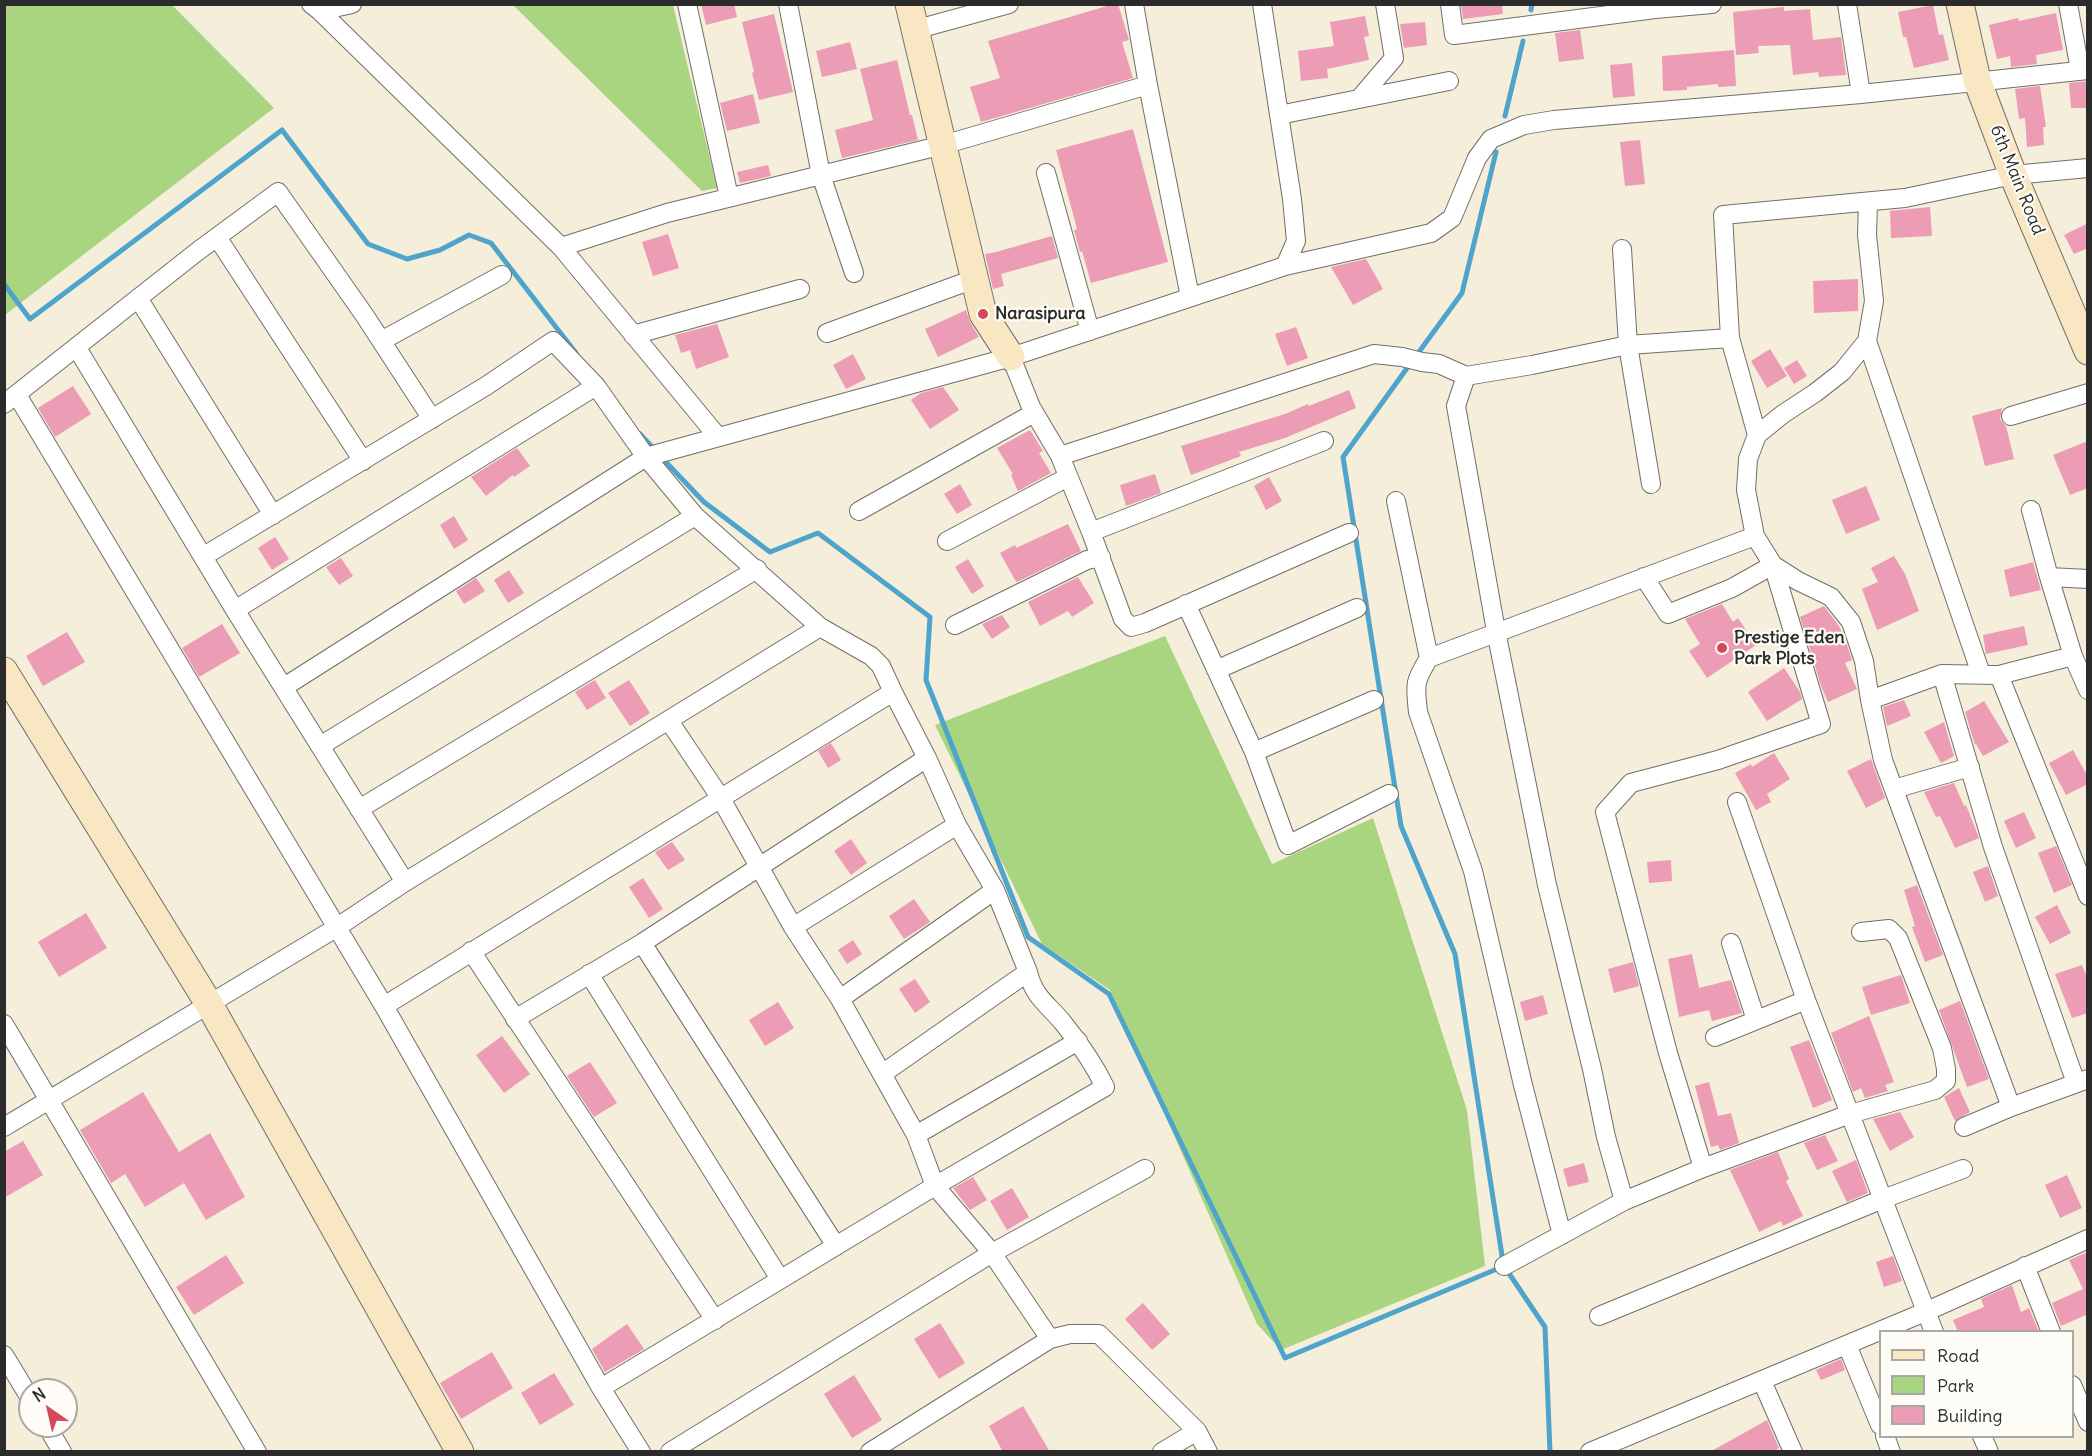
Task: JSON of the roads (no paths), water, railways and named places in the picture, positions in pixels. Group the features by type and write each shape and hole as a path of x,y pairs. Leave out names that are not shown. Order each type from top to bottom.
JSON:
{"street":[{"path":"315,8 352,4"},
{"path":"687,4 729,197"},
{"path":"788,4 820,175 854,273"},
{"path":"1009,4 912,17 983,314 1011,357 1034,413 1060,456 1101,557 1123,619 1131,627 1145,623 1349,533"},
{"path":"1134,4 1190,297"},
{"path":"1262,4 1296,242 1285,266"},
{"path":"1359,99 1394,58 1385,4"},
{"path":"1450,4 1454,35 1654,7 1712,4"},
{"path":"1847,4 1861,94"},
{"name":"6th Main Road","path":"1960,4 1977,80 2013,175 2088,351"},
{"path":"284,687 648,457 1011,357 1285,266 1431,233 1452,218 1477,158 1491,139 1524,125 1554,120 1861,94 2084,70 2068,4"},
{"path":"315,8 561,247 714,439"},
{"path":"1279,115 1449,81"},
{"path":"561,247 667,213 943,145 1148,85"},
{"path":"1757,435 1730,338 1722,215 1905,198 2013,175 2088,168"},
{"path":"1046,172 1090,331"},
{"path":"432,419 278,192 138,298 11,400 384,1006 601,1388 641,1452"},
{"path":"1702,1168 1668,1053 1605,812 1631,783 1718,760 1821,724 1773,565 1755,536 1746,490 1748,459 1757,435 1842,372 1867,341 1874,301 1867,235 1868,202"},
{"path":"217,237 363,461"},
{"path":"1622,249 1628,345 1652,484"},
{"path":"381,341 502,275"},
{"path":"827,333 974,279"},
{"path":"633,335 800,289"},
{"path":"138,298 273,515"},
{"path":"1060,456 1374,354 1439,364 1466,376 1628,345 1730,338"},
{"path":"204,556 486,386 553,341 596,386 648,457 696,516 820,627 871,656 885,672 957,825 995,890 1032,987 1041,1001 1078,1041 1093,1062 1105,1087 934,1186 601,1388"},
{"path":"1867,341 1990,675 2088,896"},
{"path":"77,348 235,610 405,882"},
{"path":"1466,376 1456,406 1496,632 1547,885 1592,1069 1606,1137 1624,1201"},
{"path":"235,610 596,386"},
{"path":"2011,416 2088,393"},
{"path":"859,511 1034,413"},
{"path":"1091,532 1324,441"},
{"path":"947,542 1068,477"},
{"path":"1396,501 1429,658"},
{"path":"2031,510 2073,656 2088,690"},
{"path":"320,746 696,516"},
{"path":"1562,1235 1522,1085 1473,871 1418,712 1415,685 1429,658 1755,536"},
{"path":"955,625 1087,560 1101,557"},
{"path":"1644,577 1668,614 1732,588 1773,565"},
{"path":"1773,565 1831,597 1851,622 1864,661 1883,760 2011,1107"},
{"path":"358,810 757,569"},
{"path":"2049,577 2088,579"},
{"path":"1186,604 1254,752 1288,845 1389,794"},
{"path":"1216,670 1357,608"},
{"path":"4,1127 336,928 405,882 820,627"},
{"path":"1870,700 1942,674 1990,675 2073,656"},
{"path":"4,671 209,1004 460,1452"},
{"path":"1942,674 1993,847 2082,1081 1964,1127"},
{"path":"384,1006 893,692"},
{"path":"1254,752 1374,700"},
{"path":"669,721 720,797 793,927 840,999 916,1135 934,1186 992,1253 1050,1339"},
{"path":"515,1019 642,943 927,758"},
{"path":"1894,789 1970,767"},
{"path":"1737,802 1806,1000 1933,1330"},
{"path":"793,927 957,825"},
{"path":"840,999 995,890"},
{"path":"1504,1266 1624,1201 1702,1168 1850,1114 1935,1090 1946,1081 1942,1047 1898,938 1889,929 1861,932"},
{"path":"642,943 836,1246"},
{"path":"1731,943 1756,1020"},
{"path":"471,951 715,1320"},
{"path":"882,1074 1028,972"},
{"path":"589,974 780,1279"},
{"path":"1715,1037 1806,1000"},
{"path":"4,1024 257,1452"},
{"path":"916,1135 1078,1041"},
{"path":"1599,1316 1884,1199 1964,1169"},
{"path":"670,1452 992,1253 1145,1170"},
{"path":"1882,1330 2088,1239"},
{"path":"2025,1266 2050,1330"},
{"path":"1590,1452 1879,1331"},
{"path":"870,1452 1050,1339 1070,1334 1099,1334 1197,1431 1208,1452"},
{"path":"1847,1345 1879,1420"},
{"path":"4,1355 18,1378"},
{"path":"1762,1381 1794,1452"},
{"path":"2074,1387 2088,1422"},
{"path":"1162,1452 1197,1431"},
{"path":"54,1438 62,1452"},
{"path":"1885,1438 1892,1452"},
{"path":"1982,1438 1989,1452"}],"waterway":[{"path":"1531,10 1532,4"},
{"path":"1505,116 1523,41"},
{"path":"4,284 30,319 282,130 368,244 407,259 440,250 469,235 491,243 576,353"},
{"path":"1416,356 1462,293 1496,152"},
{"path":"1410,364 1343,457 1401,826 1455,954 1503,1262"},
{"path":"640,434 656,451"},
{"path":"662,458 704,502 770,552 818,533 930,617 926,680 1028,937 1109,994 1285,1358 1504,1266 1545,1327 1550,1452"}],"place":[{"name":"Narasipura","path":"983,314"},
{"name":"Prestige Eden Park Plots","path":"1722,648"}]}
